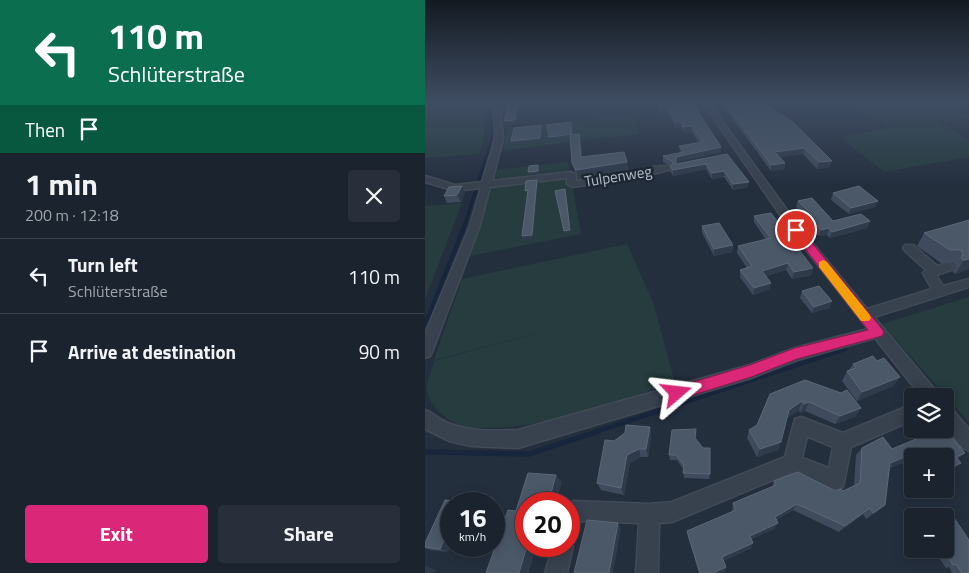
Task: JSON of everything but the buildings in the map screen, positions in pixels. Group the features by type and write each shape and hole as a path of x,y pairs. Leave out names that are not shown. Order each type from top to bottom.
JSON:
{"street":[{"path":"425,352 474,228 499,139 498,130"},
{"path":"723,130 737,153 796,230 863,316 924,388"},
{"name":"Tulpenweg","path":"485,185 571,175 572,184 668,169"},
{"path":"425,179 455,188 485,185"},
{"path":"909,248 941,269 929,274 940,292"},
{"path":"863,316 969,283"},
{"path":"425,418 425,421 448,434 481,439 519,439 751,371 795,354 878,332"},
{"path":"792,463 801,425 843,442 904,416"},
{"path":"954,424 969,442"},
{"path":"580,518 672,512 792,463 836,480 843,442"},
{"path":"647,573 649,514"},
{"path":"556,573 560,557"}],"green space":[{"path":"425,130 484,130 484,138 479,154 425,158"},
{"path":"507,130 638,130 640,134 503,150"},
{"path":"880,130 951,130 969,141 969,157 884,172 840,137"},
{"path":"568,162 581,234 470,256 494,170"},
{"path":"462,203 429,289 425,299 425,206"},
{"path":"627,244 653,302 675,383 573,415 519,426 493,428 461,426 437,409 427,391 428,380 434,361 557,328 434,360 462,279"},
{"path":"969,297 969,422 954,405 954,388 939,388 882,324"}],"waterway":[{"path":"486,159 493,135 492,130"},
{"path":"463,230 486,158"},
{"path":"427,320 463,229"},
{"path":"425,324 427,318"},
{"path":"595,432 845,349"},
{"path":"425,452 529,454 599,431"}],"slow traffic":[{"path":"823,264 865,318"}],"route":[{"path":"677,393 751,371 795,354 878,332 863,316 796,230"}]}
